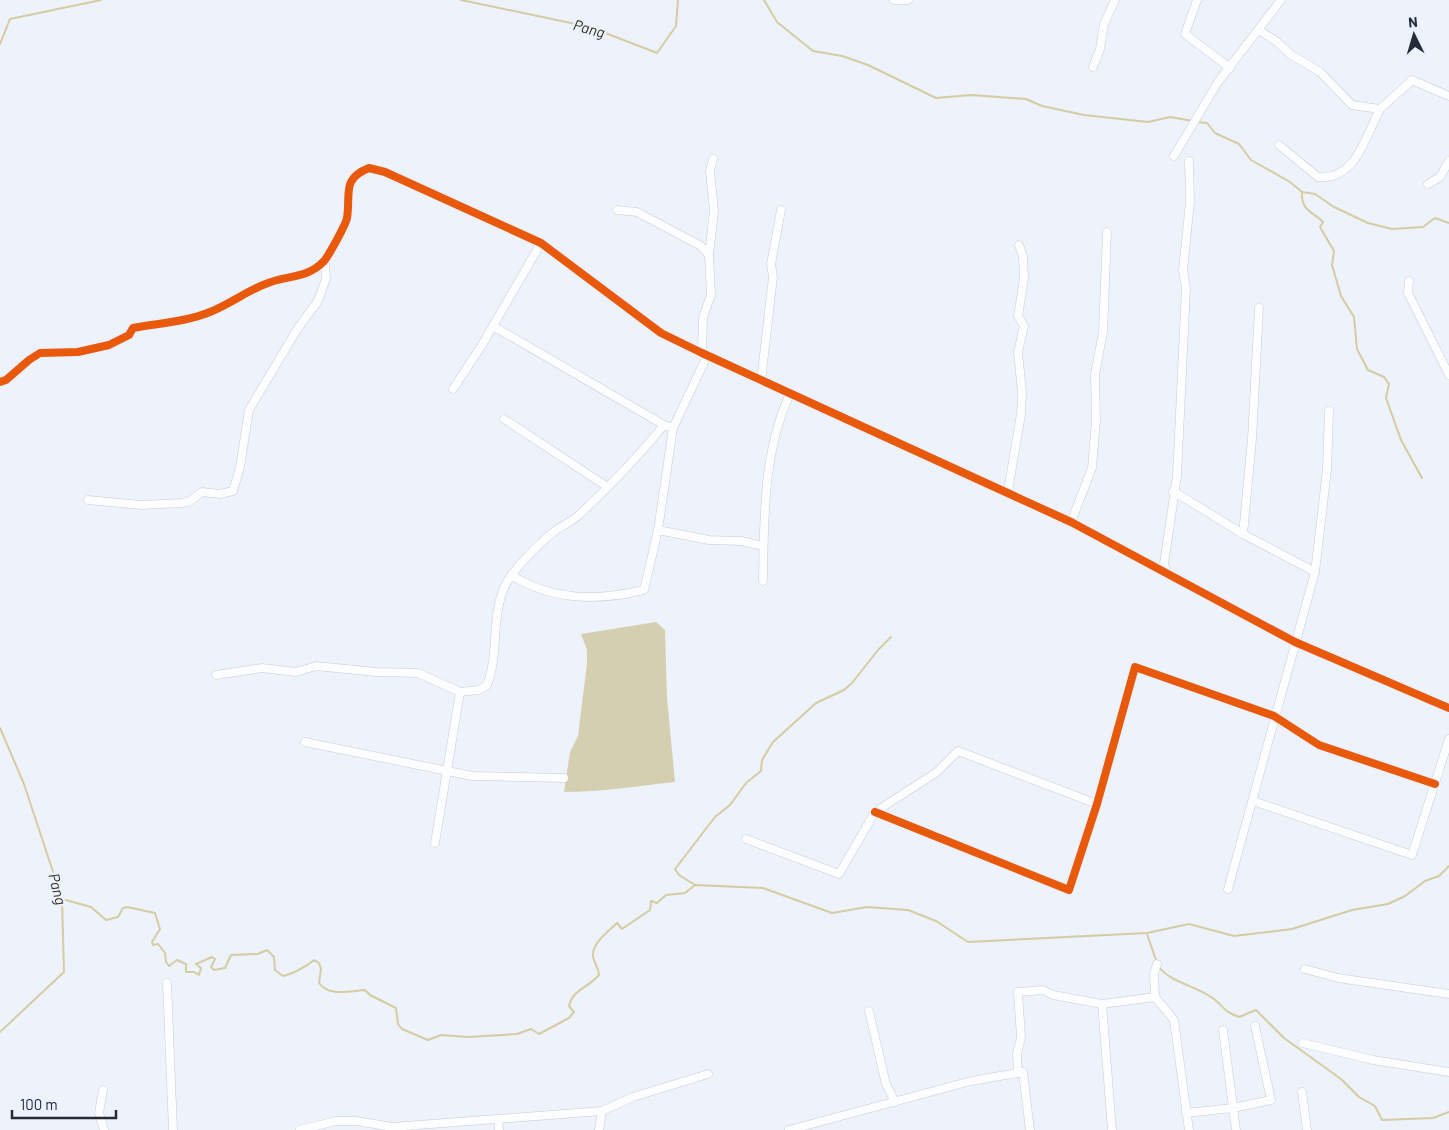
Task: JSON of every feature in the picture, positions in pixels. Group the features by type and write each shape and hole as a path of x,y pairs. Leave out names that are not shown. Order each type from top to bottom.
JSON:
{"street":[{"path":"894,0 908,0"},
{"path":"1093,67 1100,49 1104,24 1115,0"},
{"path":"1174,156 1218,82 1281,0"},
{"path":"1194,1 1185,34 1230,68"},
{"path":"1259,30 1276,41 1290,54 1320,72 1352,105 1380,109"},
{"path":"1279,145 1318,177 1335,176 1356,159 1380,109 1412,80 1449,96"},
{"path":"511,575 530,587 571,597 593,598 624,595 644,590 658,530 673,428 704,355 703,317 711,295 709,255 714,211 710,171 713,159"},
{"path":"1167,573 1164,564 1177,476 1186,288 1183,270 1190,202 1189,161"},
{"path":"1428,184 1440,177 1449,162"},
{"path":"0,382 6,380 29,360 40,354 78,352 119,342 129,335 133,328 162,322 179,322 210,312 270,282 304,276 325,260 347,220 347,193 351,182 354,176 369,168 384,172 542,243 661,333 704,355 1008,491 1071,522 1295,642 1449,708"},
{"path":"617,210 637,212 701,246 709,255"},
{"path":"761,381 773,277 771,264 781,210"},
{"path":"1071,522 1092,468 1096,420 1095,374 1102,332 1107,232"},
{"path":"453,389 542,243"},
{"path":"1008,491 1022,400 1018,352 1024,326 1018,316 1024,279 1023,256 1019,245"},
{"path":"88,500 140,505 182,503 190,501 202,492 227,494 233,490 240,467 249,410 298,328 318,301 326,279 325,260"},
{"path":"1409,280 1408,293 1420,320 1447,365 1449,375"},
{"path":"1243,534 1254,420 1260,308"},
{"path":"493,326 664,425 673,428"},
{"path":"762,581 765,507 778,420 790,394"},
{"path":"1228,888 1315,572 1327,470 1329,411"},
{"path":"504,419 606,486"},
{"path":"216,675 262,668 296,672 316,666 418,673 460,692 479,690 487,686 492,674 498,612 505,587 511,575 553,532 578,516 606,486 639,456 664,425"},
{"path":"1174,491 1243,534 1315,572"},
{"path":"658,530 709,540 741,541 763,546"},
{"path":"875,812 1069,890 1097,804 1135,667 1274,716 1320,746 1435,784"},
{"path":"435,843 460,692"},
{"path":"1253,800 1412,856 1449,739"},
{"path":"305,742 364,753 415,766 472,776 564,778"},
{"path":"746,839 839,874 875,812 937,772 958,751 1097,804"},
{"path":"1157,964 1154,974 1155,997 1174,1020 1189,1130"},
{"path":"1305,969 1338,978 1449,994"},
{"path":"167,983 172,1130"},
{"path":"1018,1073 1017,1054 1021,1037 1018,992 1043,990 1053,995 1102,1004 1155,997"},
{"path":"1102,1004 1112,1130"},
{"path":"869,1011 886,1084 895,1102"},
{"path":"1186,1113 1233,1108 1271,1100 1255,1026"},
{"path":"1223,1030 1236,1130"},
{"path":"1303,1043 1373,1060 1449,1072"},
{"path":"789,1130 971,1082 1023,1072 1030,1130"},
{"path":"300,1130 336,1121 356,1121 392,1126 498,1119 517,1115 573,1114 602,1111 633,1097 708,1074"},
{"path":"103,1090 99,1113 104,1130"},
{"path":"1302,1092 1307,1130"},
{"path":"599,1130 602,1111"},
{"path":"498,1119 499,1130"}],"shaded area":[{"path":"656,622 665,630 667,698 675,782 606,790 564,792 570,752 578,736 587,663 587,650 581,634"}],"waterway":[{"name":"Pang","path":"0,44 10,19 101,0"},
{"name":"Pang","path":"461,0 590,27 657,53 676,26 678,0"},
{"path":"764,0 777,22 813,51 842,56 868,65 936,98 971,95 1026,99 1042,106 1084,115 1148,122 1170,117 1193,121"},
{"path":"1197,122 1207,123 1215,133 1239,144 1251,160 1290,182 1302,192 1315,194 1334,207 1368,223 1392,229 1423,227 1435,218 1449,223"},
{"path":"1302,192 1302,199 1306,208 1323,222 1320,227 1334,251 1332,265 1341,296 1354,317 1357,349 1368,370 1384,377 1389,384 1386,398 1401,440 1422,478"},
{"path":"695,885 679,875 675,869 715,817 730,805 746,783 761,771 762,760 773,742 816,703 844,690 852,683 878,650 891,637"},
{"name":"Pang","path":"0,728 24,784 62,899 64,972 0,1032"},
{"path":"62,899 91,907 106,920 118,917 123,908 127,907 155,913 160,929 152,942 153,945 158,944 165,953 166,962 169,966 177,960 186,964 186,972 194,972 199,975 201,968 196,964 212,957 215,959 211,967 214,970 225,968 231,955 258,954 267,950 274,957 275,970 283,976 299,970 314,960 319,963 321,969 319,983 323,987 334,992 365,990 370,995 396,1008 398,1024 402,1029 428,1040 441,1035 468,1037 517,1034 531,1029 539,1034 569,1018 574,1012 569,1006 571,1000 577,992 599,975 593,951 602,938 617,923 622,929 650,910 651,901 657,903 666,895 685,893 695,885 763,888 832,913 867,907 908,910 936,921 968,942 1147,933 1189,924 1234,936 1292,929 1352,910 1388,904 1405,896 1425,881 1439,876 1449,866"},
{"path":"1147,934 1157,963"},
{"path":"1159,967 1170,977 1214,999 1234,1015 1239,1017 1256,1010 1284,1038 1341,1079 1359,1097 1375,1106 1382,1120 1433,1118 1449,1112"}],"cycle path":[{"path":"0,382 6,380 40,353 78,352 109,345 129,335 133,328 201,315 275,280 304,274 318,267 326,258 344,227 347,218 351,182 360,172 369,168 385,172 541,243 661,333 1071,522 1295,642 1449,708"},
{"path":"875,812 1069,890 1097,804 1135,667 1274,716 1319,745 1435,784"}]}
